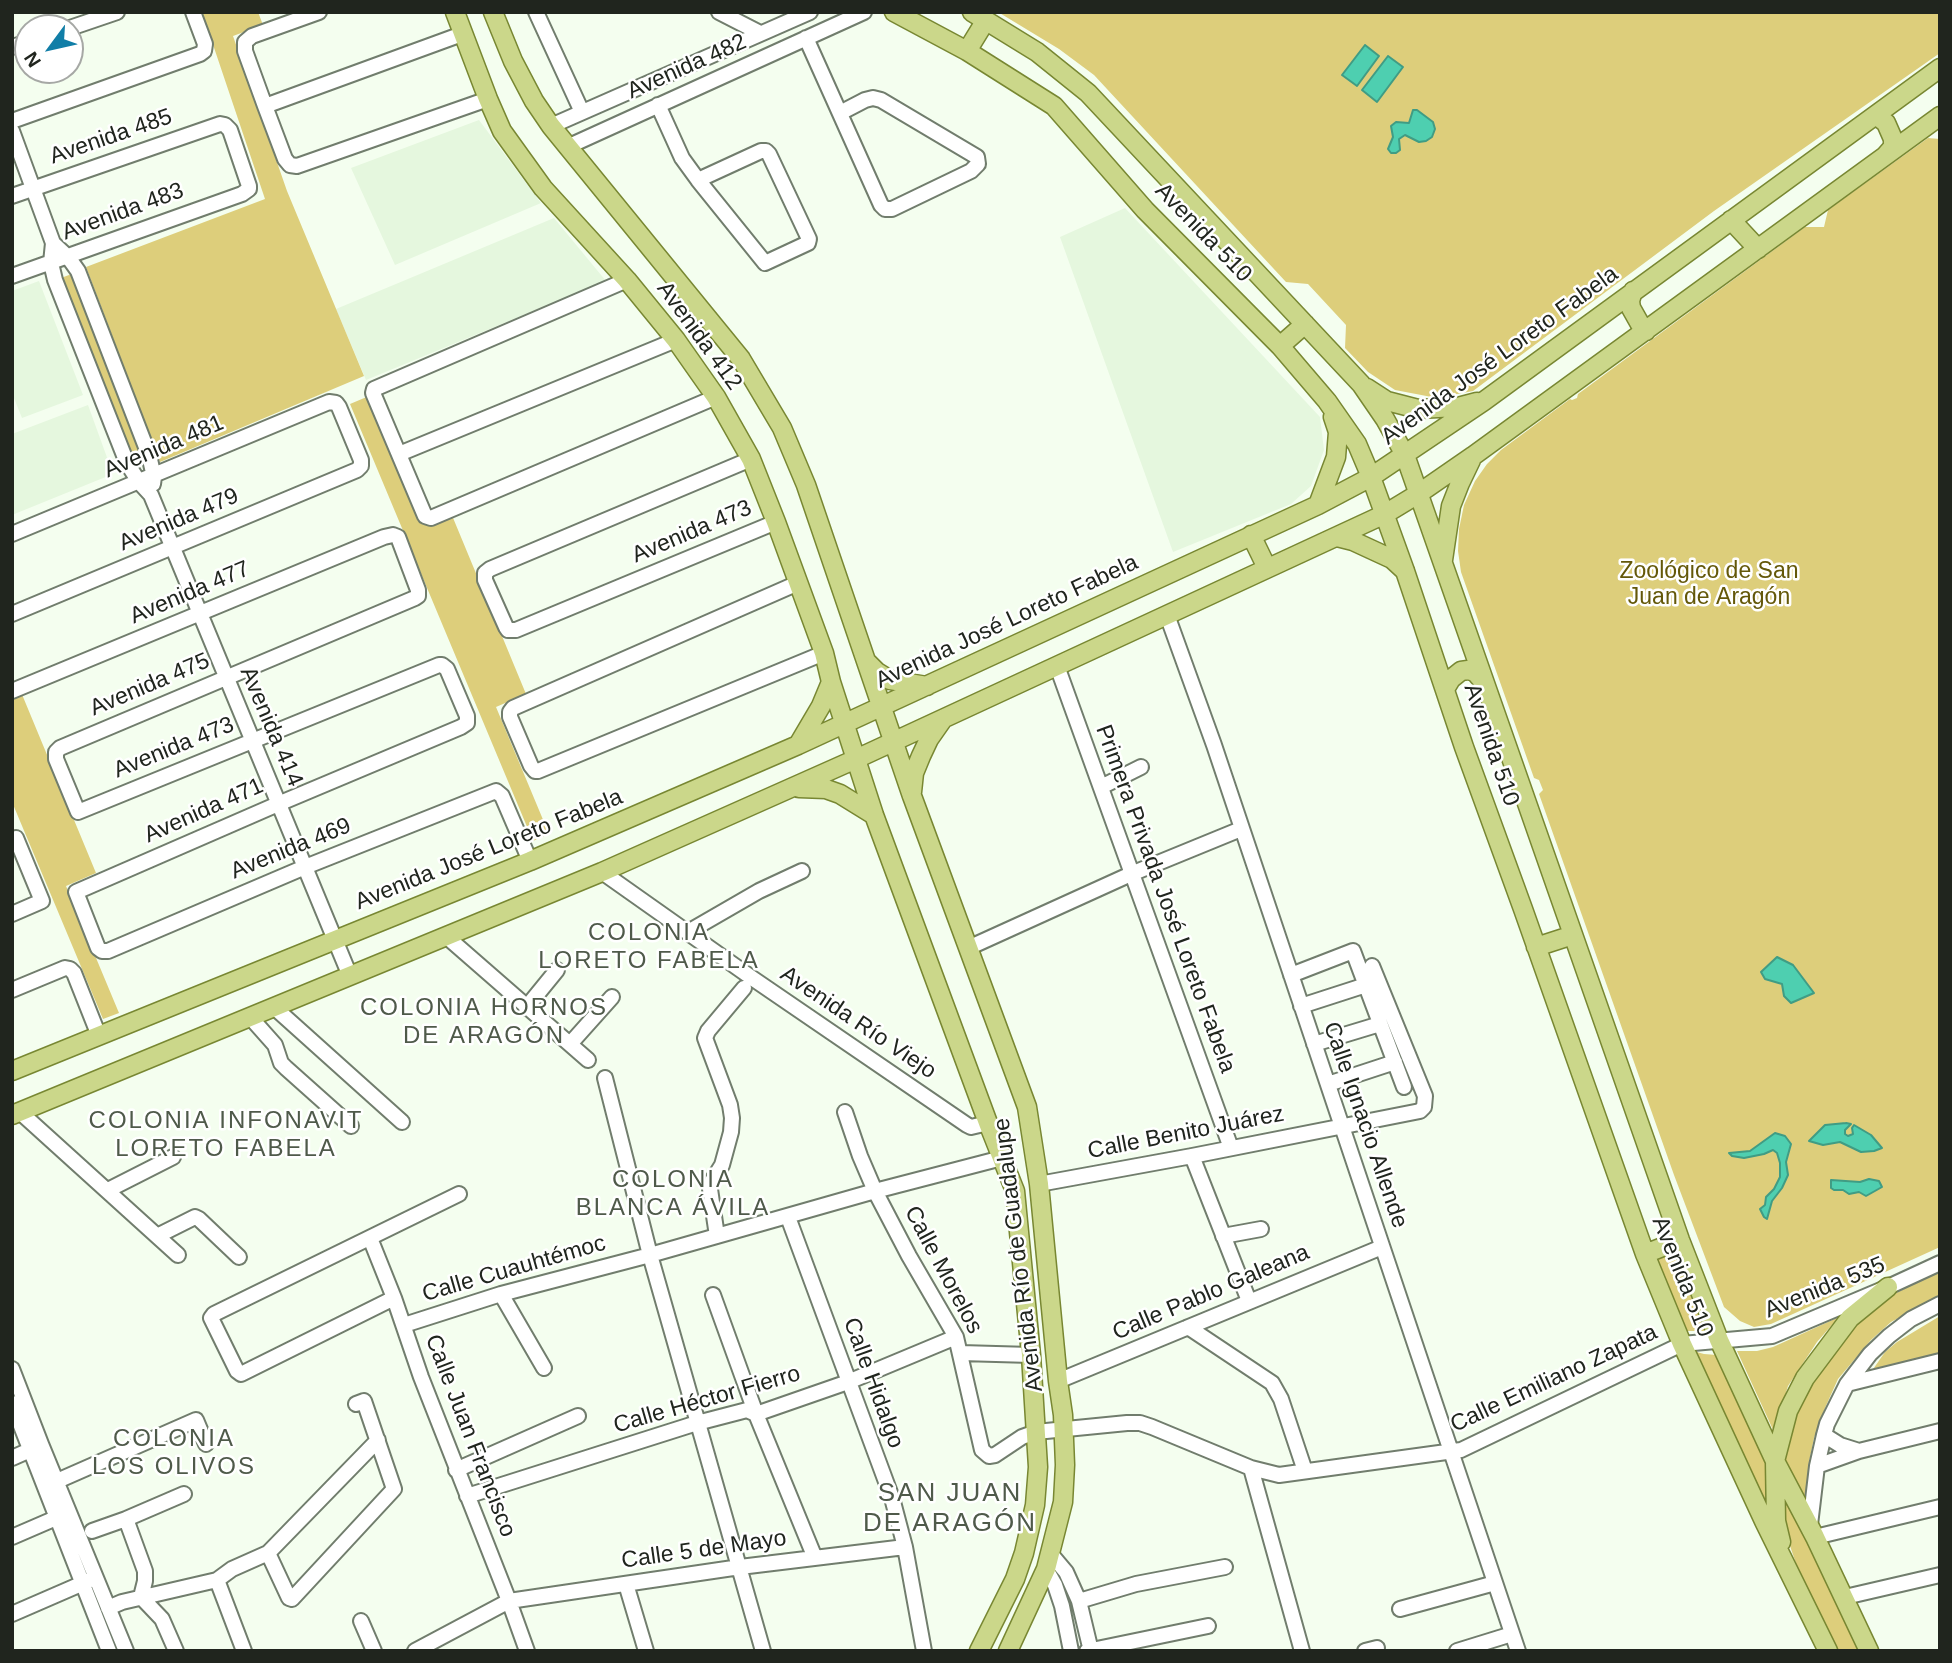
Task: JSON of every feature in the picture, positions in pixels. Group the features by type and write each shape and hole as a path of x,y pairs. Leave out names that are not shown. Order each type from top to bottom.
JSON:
{"main road":[{"name":"Avenida 412","path":"455,12 502,131 543,188 627,280 676,340 716,397 751,459 824,653 844,723"},
{"name":"Avenida 412","path":"493,12 513,61 551,126 741,359 782,428 806,485 881,706"},
{"name":"Avenida 510","path":"894,12 967,51 1054,106 1145,210 1280,346 1327,401 1357,444 1385,514 1464,747 1645,1254 1682,1344 1770,1521"},
{"name":"Avenida 510","path":"979,16 1037,52 1088,93 1361,384 1405,455 1680,1240 1719,1340 1775,1461 1812,1531 1869,1651"},
{"path":"967,51 979,16"},
{"name":"Avenida José Loreto Fabela","path":"12,1071 530,861 798,746 1318,505 1371,477 1484,401 1940,68"},
{"path":"1894,102 1898,121 1910,138"},
{"path":"1875,115 1886,123 1893,139 1886,155"},
{"path":"16,1113 602,872 856,760 1385,514 1473,456 1940,116"},
{"path":"1731,220 1758,249"},
{"path":"1633,291 1631,308 1646,331"},
{"path":"1615,305 1630,327 1631,336 1627,344"},
{"path":"1280,346 1305,324"},
{"path":"1361,384 1387,401 1418,408 1458,407 1484,401"},
{"path":"1318,505 1336,457 1338,432 1327,401"},
{"path":"1442,564 1451,506 1473,456"},
{"path":"1251,535 1267,568"},
{"path":"1337,537 1353,541 1392,559 1405,571"},
{"path":"866,662 890,680 926,686"},
{"path":"1445,689 1451,679 1461,671 1475,672 1482,680"},
{"path":"798,746 821,706 831,682"},
{"name":"Avenida Río de Guadalupe","path":"881,706 1027,1107 1039,1184 1063,1429 1063,1502 1048,1561 1008,1651"},
{"path":"912,796 915,773 921,756 944,718"},
{"name":"Avenida Río de Guadalupe","path":"844,723 874,815 1015,1191 1031,1355 1038,1467 1035,1505 1024,1553 1015,1579 979,1651"},
{"path":"792,788 814,788 840,794 874,815"},
{"path":"1536,947 1573,935"},
{"path":"1645,1254 1680,1240"},
{"path":"1828,1651 1786,1568 1770,1521 1775,1461 1788,1411 1805,1378 1850,1318 1888,1287"},
{"path":"1770,1521 1812,1531"}],"street":[{"path":"84,23 117,12"},
{"path":"12,121 204,51 205,44 194,12"},
{"path":"319,12 252,36 245,42 245,51 265,106 285,159 290,165 297,166 488,99"},
{"path":"536,12 582,112"},
{"path":"719,12 760,33"},
{"name":"Avenida 482","path":"551,126 810,12"},
{"name":"Avenida 482","path":"567,147 864,12"},
{"path":"265,106 462,34"},
{"path":"806,38 881,205 884,209 892,209 971,171 978,164 977,157 881,100 865,100 840,113"},
{"path":"658,105 682,158 698,180 765,263 808,243 766,151 698,180"},
{"name":"Avenida 485","path":"12,196 220,124 230,130 249,189"},
{"name":"Avenida 414","path":"12,131 53,243 51,262 55,281 123,452 139,482 151,495 350,976"},
{"name":"Avenida 483","path":"12,276 242,194 249,189"},
{"name":"Avenida 414","path":"53,243 78,271 88,296 149,455 154,477 151,495"},
{"path":"627,280 374,389 373,393 426,518 716,397"},
{"path":"399,454 676,340"},
{"name":"Avenida 481","path":"12,534 332,401"},
{"name":"Avenida 479","path":"12,614 357,470 361,466 361,460 339,407 332,401"},
{"name":"Avenida 473","path":"751,459 489,569 485,573 485,580 508,630 516,630 776,522"},
{"name":"Avenida 477","path":"12,691 384,537 398,537 418,596"},
{"path":"798,583 513,708 510,717 531,766 535,771 541,770 824,653"},
{"name":"Avenida 475","path":"78,812 57,759 56,752 60,748 418,596"},
{"name":"Calle Ignacio Allende","path":"1167,615 1214,745 1518,1651"},
{"name":"Avenida 473","path":"78,812 437,665 447,669 467,716 467,723"},
{"name":"Primera Privada José Loreto Fabela","path":"1057,666 1231,1148"},
{"name":"Avenida 471","path":"102,951 76,892 467,723"},
{"path":"1101,787 1141,767"},
{"name":"Avenida 469","path":"102,951 108,951 305,867 493,792 498,791 502,796 530,861"},
{"path":"968,948 1131,874 1241,829"},
{"path":"12,914 42,901 14,839"},
{"path":"688,932 759,891 802,871"},
{"name":"Avenida Río Viejo","path":"602,872 967,1125 971,1127 988,1124"},
{"path":"447,937 588,1060"},
{"path":"1291,975 1353,951 1404,1087"},
{"name":"Calle Benito Juárez","path":"1039,1184 1415,1112 1424,1107 1425,1096 1372,966"},
{"path":"12,990 65,968 70,969 99,1036"},
{"path":"526,1008 557,970"},
{"path":"1301,1006 1366,985"},
{"path":"717,1236 710,1189 722,1165 732,1118 730,1105 705,1038 744,988"},
{"path":"570,1044 612,997"},
{"path":"275,1008 402,1122"},
{"path":"251,1018 275,1045 281,1063 351,1126"},
{"path":"1314,1044 1380,1024"},
{"path":"1328,1084 1395,1062"},
{"path":"605,1078 650,1255 740,1567 760,1650"},
{"name":"Calle Morelos","path":"845,1112 875,1191 956,1337 985,1454"},
{"path":"16,1113 108,1190 178,1255"},
{"path":"1192,1156 1249,1301"},
{"path":"108,1190 173,1157"},
{"name":"Calle Cuauhtémoc","path":"404,1325 500,1294 1002,1158"},
{"path":"394,1298 241,1374 211,1316 459,1194"},
{"name":"Calle Hidalgo","path":"788,1216 892,1498 905,1547 924,1651"},
{"path":"158,1236 195,1217 239,1257"},
{"path":"1223,1236 1261,1229"},
{"name":"Calle Juan Francisco","path":"370,1238 527,1651"},
{"name":"Calle Pablo Galeana","path":"1058,1381 1382,1247"},
{"name":"Avenida 535","path":"1682,1344 1772,1336 1940,1263"},
{"path":"500,1294 544,1368"},
{"path":"713,1295 756,1414 816,1558"},
{"path":"1940,1304 1912,1319 1889,1336 1870,1354 1847,1384 1824,1435 1817,1466 1812,1531 1940,1507"},
{"path":"1188,1327 1272,1383 1305,1471"},
{"name":"Calle Héctor Fierro","path":"467,1496 697,1423 747,1410 756,1414 848,1382 956,1337"},
{"name":"Calle Emiliano Zapata","path":"985,1454 995,1455 1022,1437 1036,1433 1140,1423 1251,1468 1279,1475 1452,1451 1471,1446 1682,1344"},
{"path":"961,1353 1031,1355"},
{"path":"1847,1384 1940,1361"},
{"path":"12,1369 23,1416 30,1450 50,1484 96,1578 124,1646 107,1650 56,1518 50,1484 23,1416 12,1404"},
{"path":"268,1553 290,1600 395,1488 364,1401 356,1404"},
{"path":"456,1470 578,1416"},
{"path":"50,1484 197,1420 206,1444"},
{"path":"1817,1466 1859,1451 1940,1431"},
{"path":"1824,1435 1840,1445 1859,1451"},
{"path":"108,1608 141,1597 217,1580 232,1569 268,1553 378,1440"},
{"path":"12,1458 30,1450"},
{"path":"1251,1468 1302,1651"},
{"path":"92,1531 184,1494"},
{"path":"12,1537 56,1518"},
{"path":"126,1519 145,1571 141,1597"},
{"name":"Calle 5 de Mayo","path":"415,1651 509,1601 740,1567 905,1547"},
{"path":"1048,1561 1066,1572 1079,1601 1090,1651 1208,1626"},
{"path":"1048,1561 1062,1606 1070,1651"},
{"path":"1079,1601 1136,1584 1224,1567"},
{"path":"1844,1597 1940,1575"},
{"path":"12,1614 96,1578"},
{"path":"217,1580 243,1651"},
{"path":"1400,1609 1495,1583"},
{"path":"626,1584 646,1651"},
{"path":"141,1597 162,1619 176,1651"},
{"path":"361,1621 374,1651"},
{"path":"1457,1651 1512,1633"}],"shaded area":[{"path":"1365,45 1379,56 1357,86 1342,75"},
{"path":"1388,56 1403,67 1377,102 1362,90"},
{"path":"1413,110 1433,122 1435,129 1432,137 1419,142 1405,135 1399,139 1400,150 1391,153 1388,149 1393,137 1391,126 1396,122 1409,123"},
{"path":"479,120 541,203 395,265 351,168"},
{"path":"1125,208 1320,417 1324,450 1311,486 1291,504 1173,552 1060,237"},
{"path":"554,218 606,281 366,380 336,309"},
{"path":"39,281 83,395 22,418 12,393 12,291"},
{"path":"88,405 113,474 12,515 12,434"},
{"path":"1777,957 1793,965 1814,993 1791,1003 1784,996 1782,984 1765,979 1761,972"},
{"path":"1851,1124 1845,1134 1853,1134 1854,1125 1871,1135 1882,1148 1861,1152 1840,1142 1823,1145 1809,1141 1825,1125"},
{"path":"1775,1133 1785,1136 1791,1144 1786,1162 1788,1175 1772,1201 1767,1219 1760,1209 1765,1205 1766,1197 1780,1177 1777,1153 1773,1150 1744,1158 1729,1153 1750,1151"},
{"path":"1869,1179 1879,1181 1882,1187 1866,1196 1859,1192 1849,1194 1831,1188 1831,1180 1860,1182"}],"green space":[{"path":"202,12 258,12 263,25 233,36 287,191 364,376 160,462 86,267 265,199"},
{"path":"998,12 1940,12 1940,53 1714,211 1473,391 1437,398 1395,390 1368,372 1345,348 1346,325 1308,284 1286,282 1094,75 1059,49"},
{"name":"Zoológico de San Juan de Aragón","path":"1928,138 1940,139 1940,1247 1771,1324 1754,1327 1740,1321 1724,1307 1674,1175 1539,794 1543,790 1539,780 1534,778 1461,572 1459,529 1464,505 1475,481 1501,450 1570,399 1577,398 1578,394 1805,227 1824,227 1828,210"},
{"path":"77,272 147,456 127,462 61,278"},
{"path":"369,396 423,525 451,513 526,694 496,707 549,834 533,841 350,404"},
{"path":"21,692 96,873 66,886 119,1013 103,1019 12,802 12,696"},
{"path":"1670,1249 1707,1327 1706,1331 1681,1331 1652,1265 1656,1256"},
{"path":"1940,1270 1940,1296 1891,1322 1871,1340 1838,1379 1814,1438 1806,1502 1785,1462 1800,1401 1841,1337 1881,1301"},
{"path":"1940,1316 1940,1355 1869,1375 1885,1352 1897,1342"},
{"path":"1839,1317 1817,1342 1788,1386 1774,1432 1737,1351 1757,1351 1773,1347"},
{"path":"1693,1351 1717,1355 1768,1465 1767,1505"},
{"path":"1783,1489 1863,1651 1834,1651 1790,1546 1784,1516"}],"district":[{"name":"COLONIA LORETO FABELA","path":"649,947"},
{"name":"COLONIA HORNOS DE ARAGÓN","path":"484,1022"},
{"name":"COLONIA INFONAVIT LORETO FABELA","path":"226,1135"},
{"name":"COLONIA BLANCA ÁVILA","path":"673,1194"},
{"name":"COLONIA LOS OLIVOS","path":"174,1453"},
{"name":"SAN JUAN DE ARAGÓN","path":"950,1509"}]}
